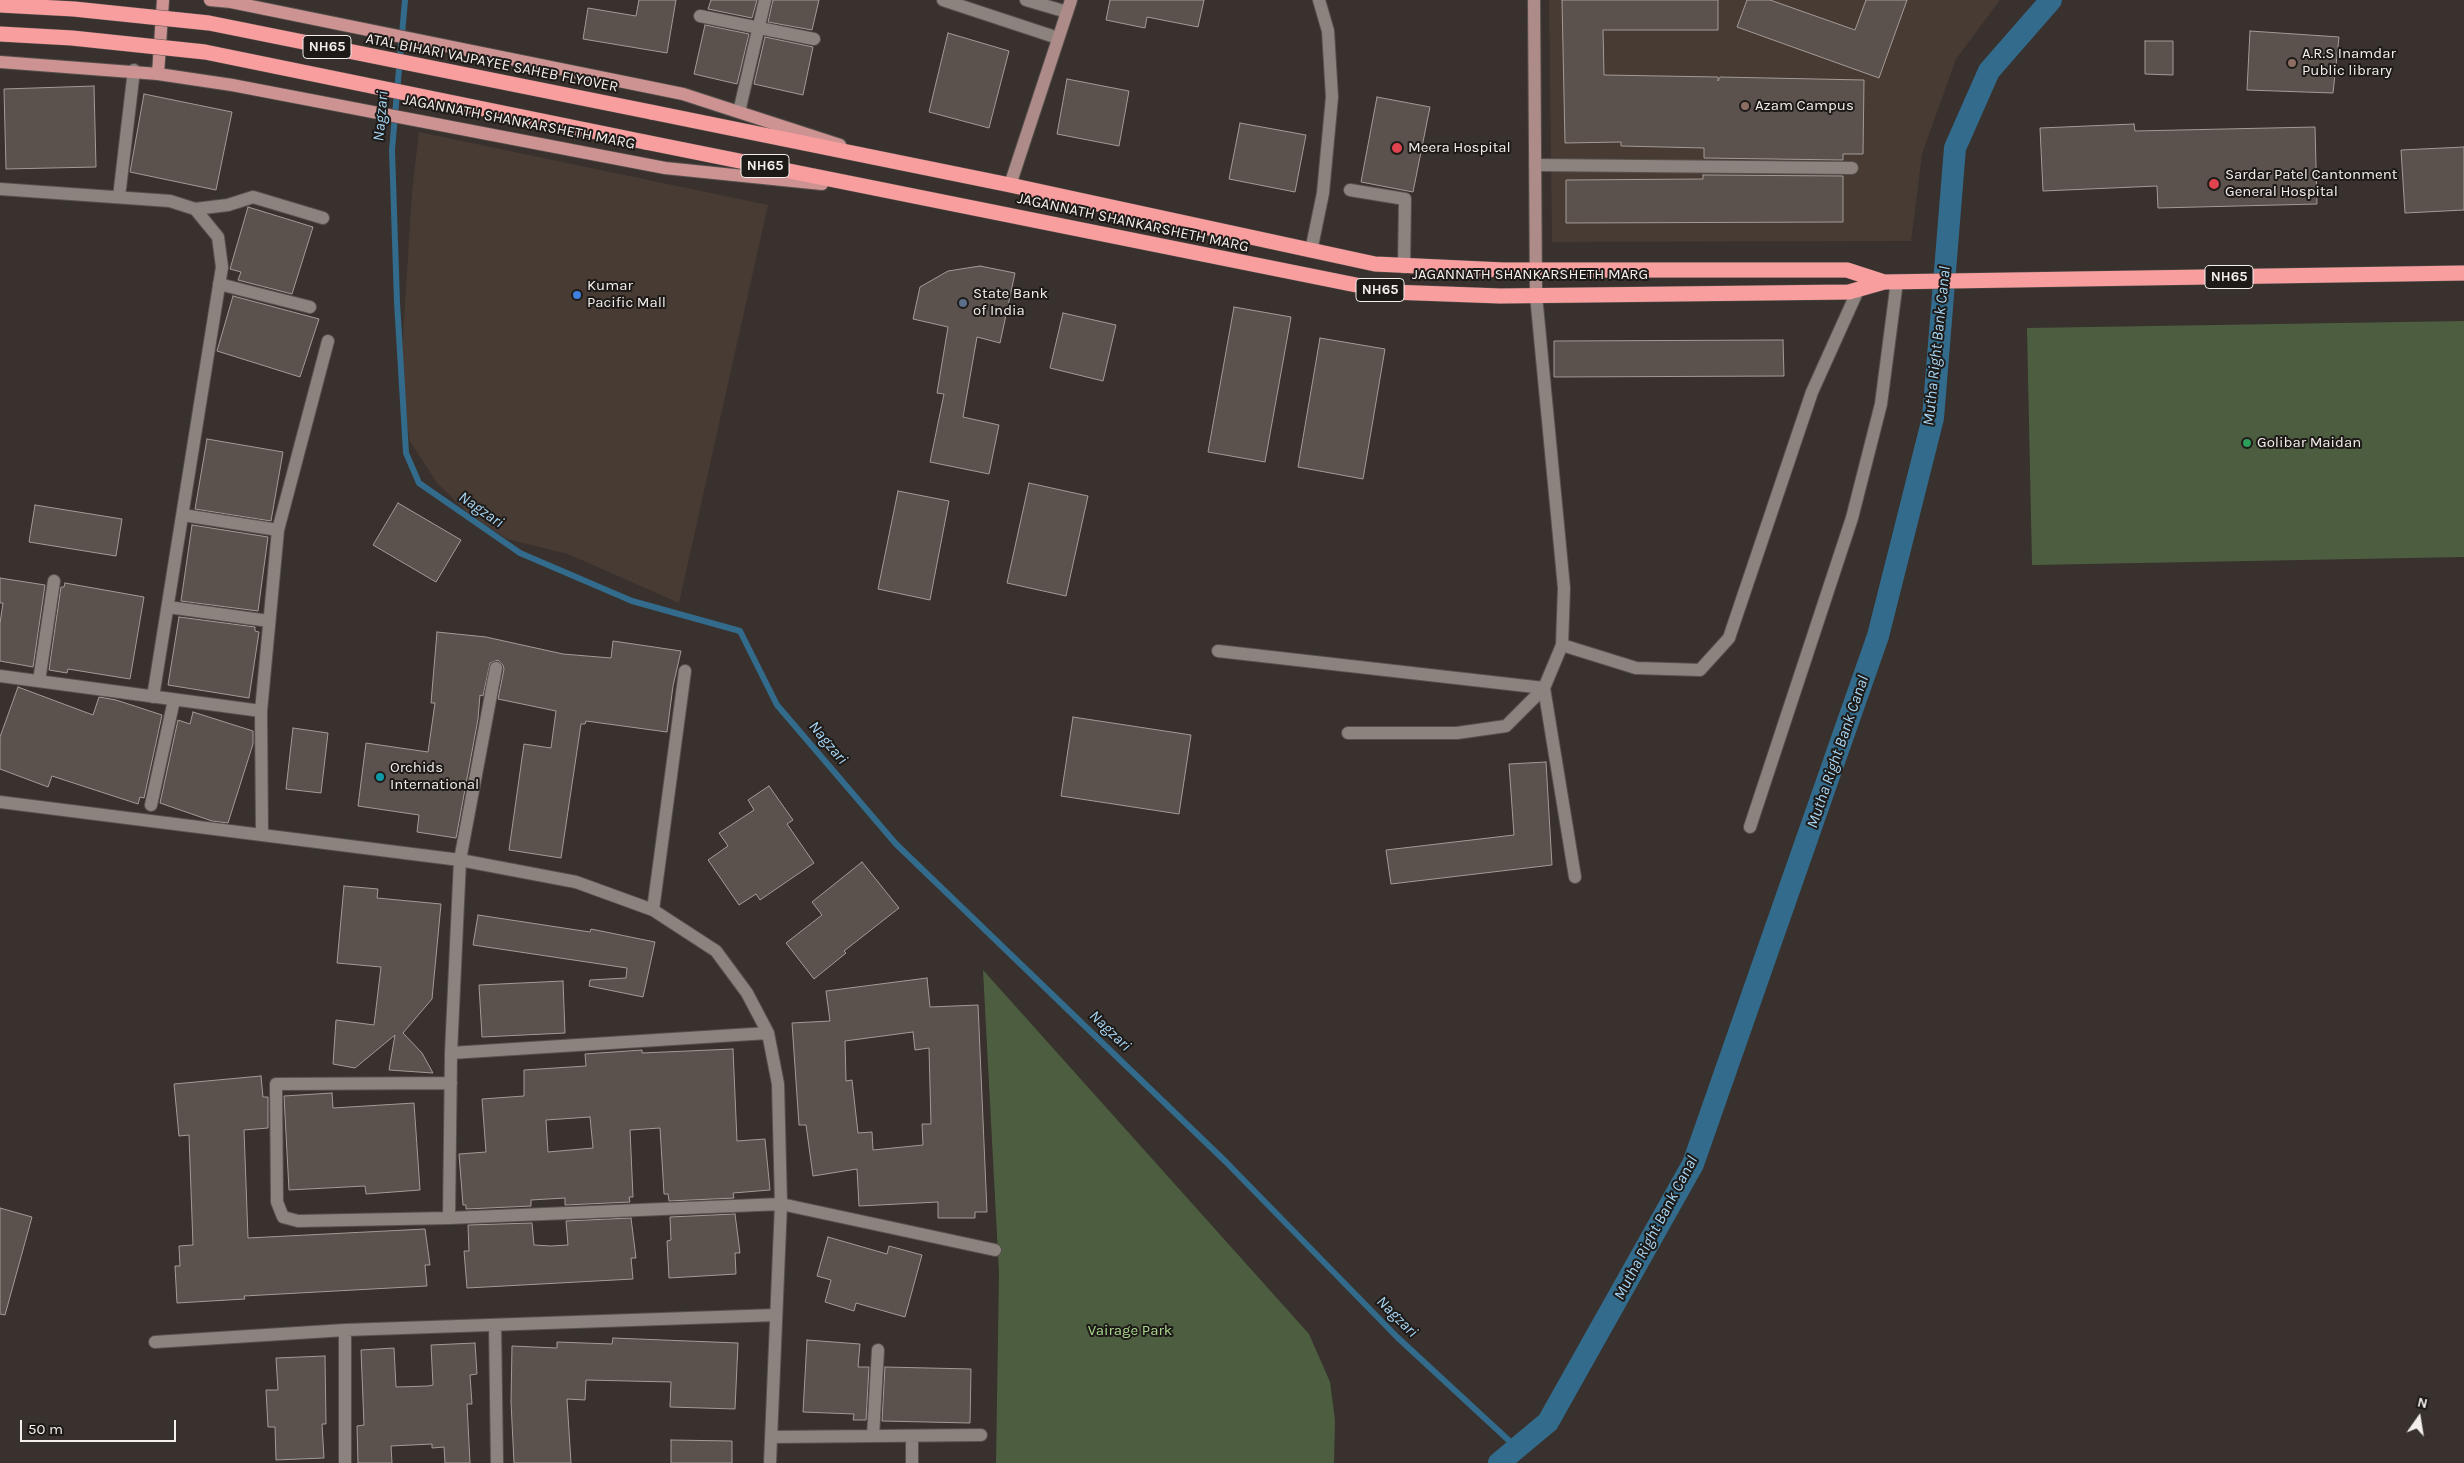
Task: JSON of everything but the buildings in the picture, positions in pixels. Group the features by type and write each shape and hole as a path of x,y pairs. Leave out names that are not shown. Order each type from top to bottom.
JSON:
{"highway":[{"name":"ATAL BIHARI VAJPAYEE SAHEB FLYOVER","path":"0,5 74,9 209,23 651,112"},
{"name":"JAGANNATH SHANKARSHETH MARG","path":"0,34 72,38 205,52 1391,292 1536,295 1849,292 1891,281"},
{"name":"JAGANNATH SHANKARSHETH MARG","path":"651,112 1010,184 1312,251 1400,267 1535,270 1847,270 1891,281 2464,273"},
{"path":"1391,292 1400,267"}],"main road":[{"path":"158,74 163,0"},
{"name":"JAGANNATH SHANKARSHETH MARG","path":"210,0 231,1 683,94 890,161"},
{"name":"JAGANNATH SHANKARSHETH MARG","path":"0,62 134,70 232,85 665,168 884,190"}],"street":[{"path":"740,112 765,0"},
{"path":"943,0 1058,38"},
{"path":"1010,184 1069,6 1026,0"},
{"path":"1312,251 1323,193 1332,97 1328,31 1319,0"},
{"path":"1348,733 1457,733 1506,726 1544,688 1562,645 1564,588 1536,295 1534,0"},
{"path":"700,16 814,39"},
{"path":"119,197 134,70"},
{"path":"1535,165 1852,168"},
{"path":"0,189 170,201 195,209 228,205 253,197 323,218"},
{"path":"1350,190 1405,199 1400,267"},
{"path":"153,697 222,267 218,237 195,209"},
{"path":"1750,827 1852,518 1881,404 1891,281"},
{"path":"219,284 310,307"},
{"path":"1562,645 1636,668 1700,670 1729,638 1812,392 1858,290"},
{"path":"262,835 261,712 278,530 328,341"},
{"path":"183,515 278,530"},
{"path":"39,681 54,581"},
{"path":"168,607 269,621"},
{"path":"1218,651 1544,688"},
{"path":"449,1218 451,1053 460,860 496,668"},
{"path":"653,910 685,671"},
{"path":"0,676 261,712"},
{"path":"1544,688 1575,878"},
{"path":"151,805 174,700"},
{"path":"0,802 460,860 576,882 653,910 716,951 747,993 768,1032 778,1084 781,1204 770,1463"},
{"path":"451,1053 768,1032"},
{"path":"451,1083 276,1084 278,1202 283,1217 298,1221 449,1218 781,1204 995,1250"},
{"path":"154,1342 345,1330 776,1315"},
{"path":"495,1325 497,1463"},
{"path":"345,1330 345,1463"},
{"path":"873,1436 878,1350"},
{"path":"771,1437 981,1435"},
{"path":"912,1436 912,1463"}],"shaded area":[{"name":"Azam Campus","path":"1549,0 2000,0 1956,59 1922,154 1911,241 1552,242"},
{"name":"Kumar Pacific Mall","path":"419,132 768,205 679,603 568,554 507,539 469,514 437,483 410,441 400,385 412,192"}],"green space":[{"name":"Golibar Maidan","path":"2464,321 2464,557 2032,565 2027,328"},
{"name":"Vairage Park","path":"983,970 1309,1334 1330,1382 1335,1420 1334,1463 996,1463 999,1273"}],"waterway":[{"name":"Nagzari","path":"405,0 392,150 397,302 406,453 419,483 520,553 632,601 740,631 777,705 896,844 1226,1162 1397,1337 1517,1448"},
{"name":"Mutha Right Bank Canal","path":"1499,1463 1548,1422 1693,1164 1878,636 1933,418 1955,148 1989,71 2051,0"}],"place":[{"name":"A.R.S Inamdar Public library","path":"2292,63"},
{"name":"Azam Campus","path":"1745,106"},
{"name":"Meera Hospital","path":"1397,148"},
{"name":"Sardar Patel Cantonment General Hospital","path":"2214,184"},
{"name":"Kumar Pacific Mall","path":"577,295"},
{"name":"State Bank of India","path":"963,303"},
{"name":"Golibar Maidan","path":"2247,443"},
{"name":"Orchids International","path":"380,777"}]}
